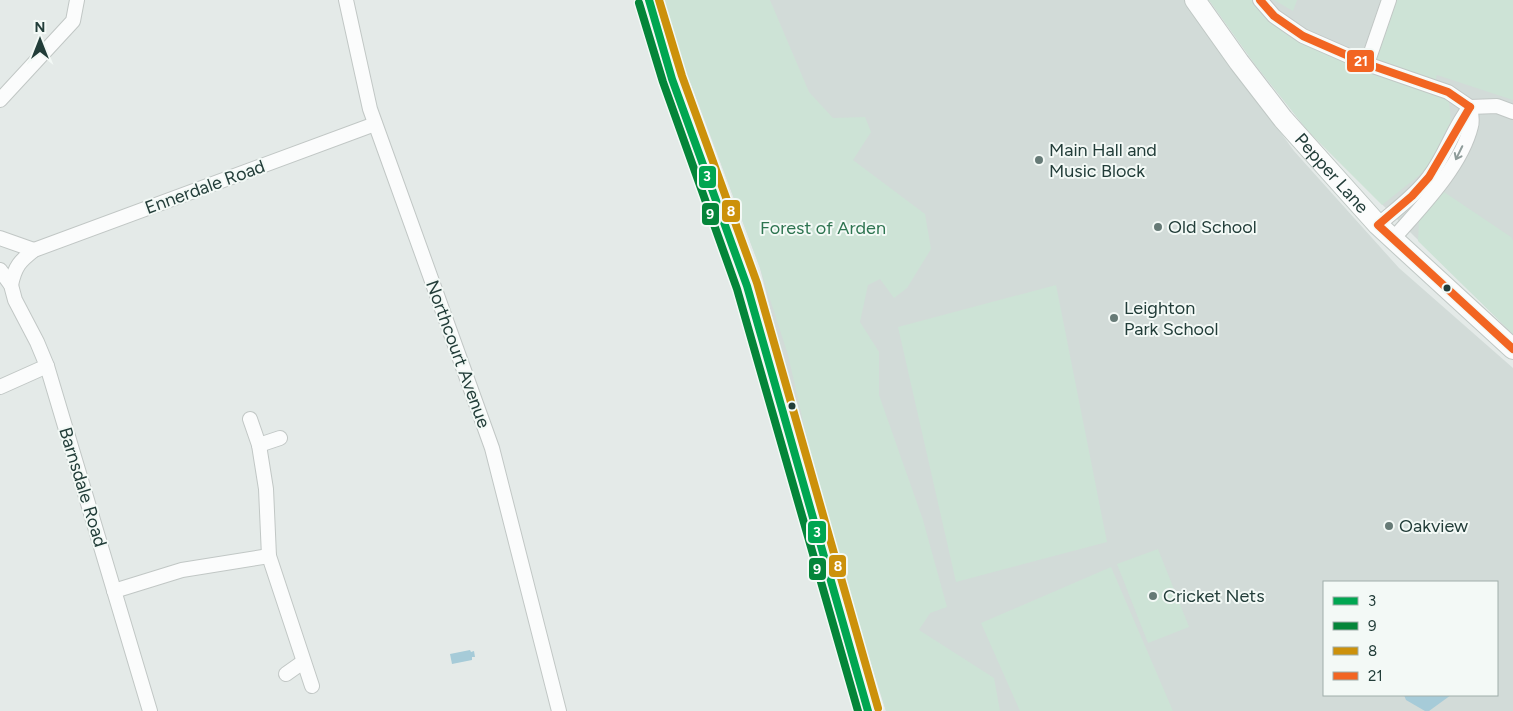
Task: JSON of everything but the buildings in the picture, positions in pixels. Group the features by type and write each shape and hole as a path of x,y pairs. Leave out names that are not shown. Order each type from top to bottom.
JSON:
{"main road":[{"path":"648,0 672,79 747,286 868,711"}],"street":[{"path":"0,100 73,22 77,0"},
{"name":"Northcourt Avenue","path":"346,0 370,109 492,448 559,711"},
{"name":"Pepper Lane","path":"1195,0 1283,119 1378,224 1513,348"},
{"path":"1260,0 1274,16 1303,36 1367,64 1448,92 1470,107 1498,106 1513,112"},
{"path":"1367,64 1389,0"},
{"path":"1378,224 1414,194 1428,178 1443,156 1459,121 1470,107"},
{"path":"1393,239 1443,181 1459,155 1472,124 1470,107"},
{"name":"Ennerdale Road","path":"12,284 13,274 20,261 34,250 375,124"},
{"path":"0,238 34,250"},
{"name":"Barnsdale Road","path":"0,270 12,284 15,300 37,342 46,366 150,711"},
{"path":"0,387 46,366"},
{"path":"250,419 259,445 266,489 269,556 312,686"},
{"path":"259,445 280,438"},
{"path":"114,591 182,570 269,556"},
{"path":"286,674 304,662"}],"shaded area":[{"name":"Leighton Park School","path":"657,0 1185,0 1294,151 1399,268 1513,368 1513,711 886,711 805,449 760,268 693,89 658,8"},
{"path":"1209,0 1513,0 1513,334 1308,131 1254,63"}],"green space":[{"name":"Forest of Arden","path":"657,0 770,0 809,92 833,118 865,117 871,132 853,160 925,214 931,249 907,288 894,298 880,279 868,285 860,322 879,352 879,395 923,520 947,607 930,613 919,630 994,678 1000,711 886,711 862,635 809,447 788,355 760,268 693,89 658,8"},
{"path":"1209,0 1260,0 1274,16 1366,64 1389,0 1513,0 1513,100 1437,75 1434,86 1448,92 1451,121 1427,169 1382,205 1308,131 1254,63"},
{"path":"1274,0 1297,0 1293,11"},
{"path":"1441,190 1511,237 1513,241 1513,334 1418,241 1419,220"},
{"path":"1056,285 1107,542 956,582 898,327"},
{"name":"Cricket Nets","path":"1158,549 1189,627 1148,643 1117,564"},
{"path":"1111,567 1173,711 1020,711 981,623"}],"water":[{"path":"470,650 471,652 474,651 475,657 472,657 472,660 452,664 450,654"},
{"path":"1404,696 1450,696 1429,711 1425,711 1406,700"}],"transit line":[{"name":"3","path":"649,0 672,79 747,286 868,711"},
{"name":"8","path":"659,0 682,76 757,283 878,708"},
{"name":"21","path":"1260,0 1274,16 1303,36 1367,64 1448,92 1470,107"},
{"name":"9","path":"639,3 663,82 737,289 858,711"},
{"name":"21","path":"1470,107 1429,177 1412,196 1378,225 1513,349"}],"place":[{"name":"Main Hall and Music Block","path":"1039,160"},
{"name":"Old School","path":"1158,227"},
{"name":"Leighton Park School","path":"1114,318"},
{"name":"Oakview","path":"1389,526"},
{"name":"Cricket Nets","path":"1153,596"}]}
